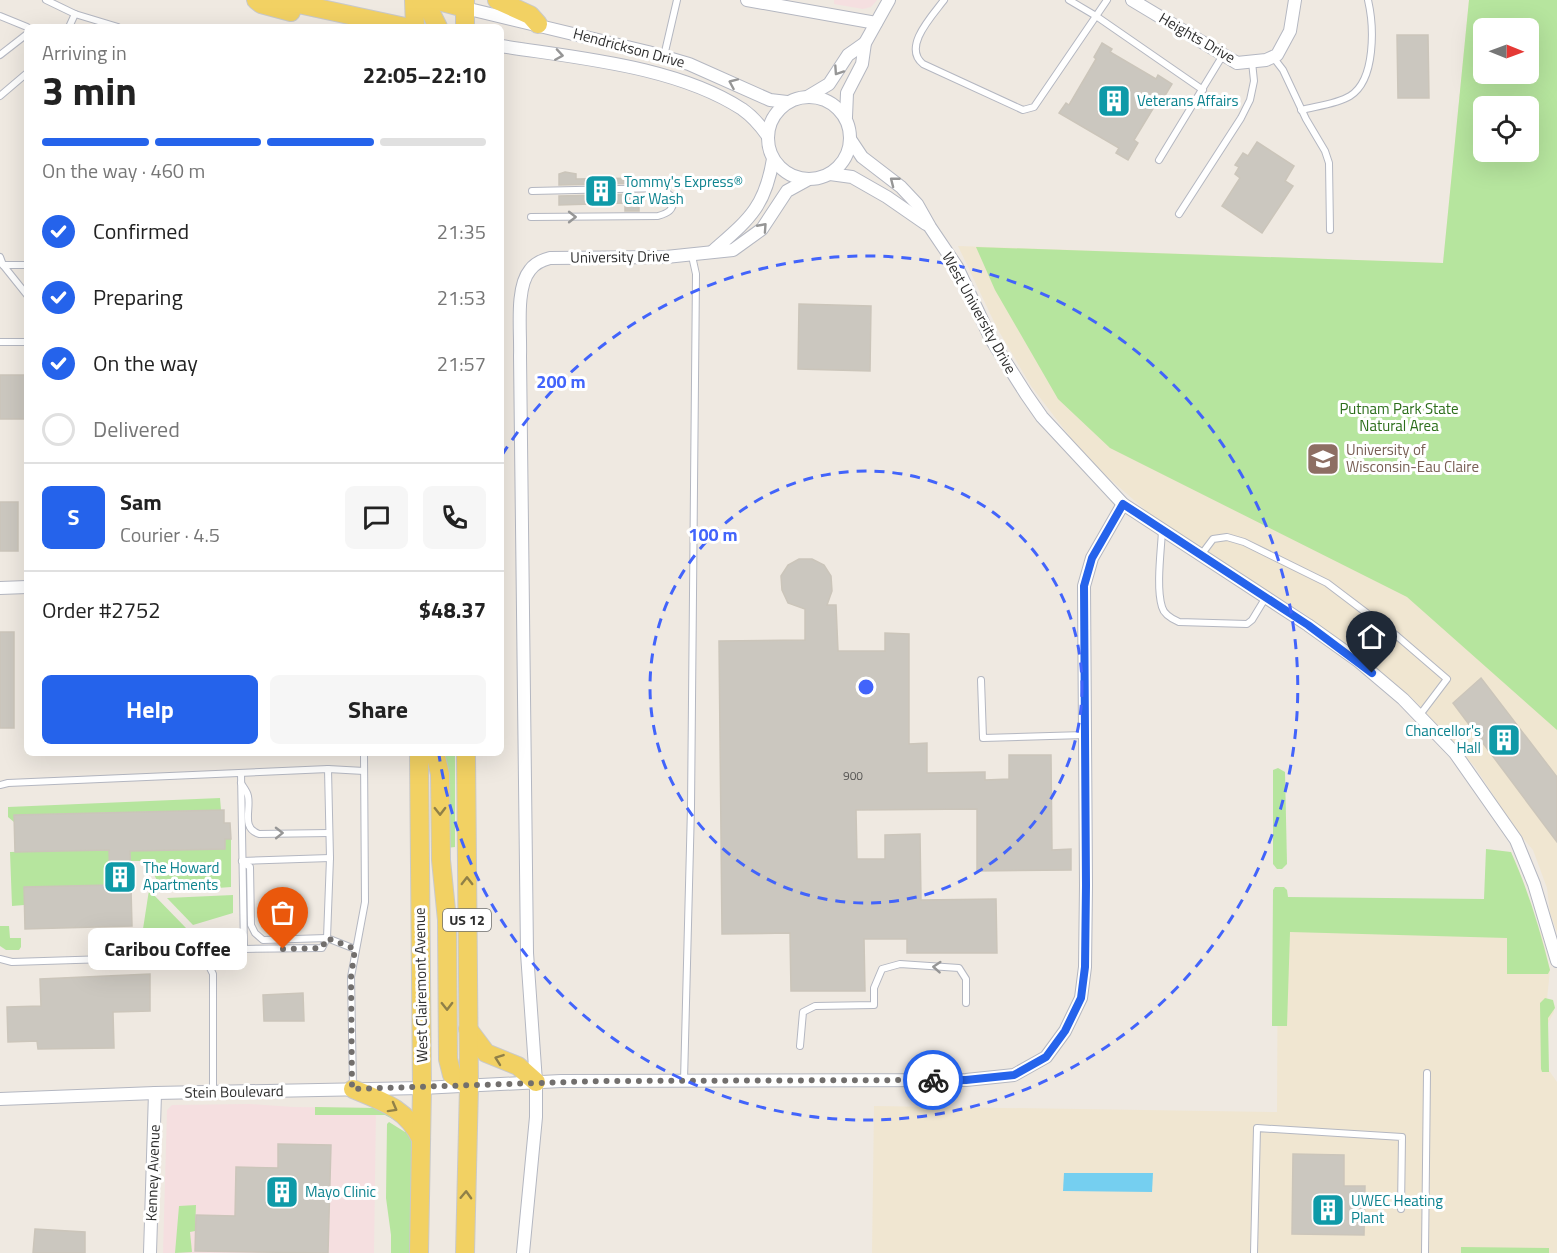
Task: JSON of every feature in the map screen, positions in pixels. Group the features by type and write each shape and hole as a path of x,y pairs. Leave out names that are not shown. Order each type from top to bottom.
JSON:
{"main road":[{"path":"256,0 261,4 281,10 344,24"},
{"path":"280,0 391,24"},
{"path":"414,0 415,24"},
{"path":"420,0 436,24"},
{"path":"497,0 530,15 538,24"},
{"path":"450,24 442,1 465,4 465,24"},
{"name":"West Clairemont Avenue","path":"419,756 422,1141 419,1253"},
{"path":"436,756 440,774 441,860 447,920 448,1059 452,1075 469,1086"},
{"name":"US 12","path":"465,1253 469,1086 466,756"},
{"path":"468,1029 486,1053 518,1066 536,1082"},
{"path":"352,1089 383,1102 405,1115 415,1127 422,1141"}],"street":[{"path":"747,0 798,4 876,23"},
{"path":"865,44 848,55 829,84 809,96 788,102 777,111 770,123 767,135 772,159 793,176 807,180 830,174 847,153 850,139 846,117 847,93 862,64 865,44 889,0"},
{"name":"Heights Drive","path":"1132,0 1237,63 1269,58"},
{"path":"1269,58 1277,55 1290,31 1295,0"},
{"name":"Hendrickson Drive","path":"465,4 689,64 770,100 788,102"},
{"name":"Hendrickson Drive","path":"504,47 631,68 673,79 742,109 759,123 767,135"},
{"path":"809,96 822,99 835,106 846,117"},
{"name":"West University Drive","path":"850,139 862,157 901,187 917,204 957,267 991,339 1026,394 1042,417 1123,504 1266,597 1357,660 1419,716 1455,753 1516,840 1534,884 1557,961"},
{"name":"University Drive","path":"713,251 741,227 759,204 767,190 772,159"},
{"name":"West University Drive","path":"830,174 852,177 887,197 930,227"},
{"name":"University Drive","path":"536,1082 527,953 520,379 521,292 525,277 538,262 550,258 692,256 713,251 733,250 753,237 770,219 787,191 807,180"},
{"name":"Stein Boulevard","path":"0,1099 155,1093 422,1088 536,1082 966,1080 1014,1075 1046,1057 1065,1031 1081,998 1085,967 1084,586 1092,558 1123,504"},
{"path":"0,588 24,588"},
{"path":"523,1253 535,1128 536,1082"},
{"name":"Kenney Avenue","path":"150,1253 155,1093"}],"lane":[{"path":"46,0 75,14 108,24"},
{"path":"663,57 676,0"},
{"path":"944,0 920,35 914,50 917,59 972,88 1023,110 1034,107 1107,0"},
{"path":"1069,0 1203,90"},
{"path":"1301,110 1349,97 1360,88 1370,59 1371,15 1368,0"},
{"path":"70,24 75,14"},
{"path":"0,16 24,26"},
{"path":"0,55 24,36"},
{"path":"1159,160 1223,54"},
{"path":"1269,58 1283,70 1301,110 1326,151 1329,163 1330,230"},
{"path":"1179,214 1241,118 1250,100 1254,81 1252,61"},
{"path":"0,96 24,76"},
{"path":"531,217 658,216 669,213 674,199 662,188 532,191"},
{"path":"684,1081 692,795 696,286 692,256"},
{"path":"0,257 3,265 24,291"},
{"path":"3,265 24,265"},
{"path":"0,342 24,342"},
{"path":"1162,531 1160,592 1162,609 1170,618 1179,622 1247,624 1266,597"},
{"path":"1201,555 1213,539 1227,537 1244,542 1327,583 1397,636 1447,679 1419,716"},
{"path":"981,680 983,738 1084,735"},
{"path":"352,1089 351,977 365,902 364,756"},
{"path":"0,786 19,782 328,769 364,771"},
{"path":"241,773 244,950 322,948 327,938 330,858 328,769"},
{"path":"240,782 248,795 248,826 252,831 259,834 329,833"},
{"path":"242,861 330,858"},
{"path":"242,861 250,867 250,925 263,940 327,938 355,949"},
{"path":"0,959 12,963 139,958 206,960 213,974 213,1092"},
{"path":"800,1046 803,1011 815,1006 874,1005 874,988 882,969 900,964 959,968 966,979 966,1003"},
{"path":"1425,1253 1428,1073"},
{"path":"1254,1253 1257,1128 1402,1137 1401,1209"}],"shaded area":[{"path":"834,0 877,0 871,7 863,9 834,4"},
{"name":"Putnam Park State Natural Area","path":"1469,0 1557,0 1557,932 1550,913 1547,888 1533,850 1515,829 1475,767 1413,699 1356,652 1302,612 1159,522 1103,473 1077,446 1031,386 997,328 958,246 1443,263"},
{"path":"1278,907 1541,932 1550,970 1547,999 1554,1004 1554,1012 1548,1023 1548,1069 1557,1082 1557,1253 872,1253 874,1106 1277,1112"},
{"path":"250,1104 376,1108 374,1253 163,1253 167,1110 172,1105"}],"green space":[{"name":"Putnam Park State Natural Area","path":"1469,0 1557,0 1557,730 1407,597 1110,448 1058,399 995,290 976,247 1443,263"},
{"path":"443,756 455,756 455,847 447,848"},
{"path":"1278,768 1285,772 1287,864 1282,869 1277,869 1273,864 1273,770"},
{"path":"220,798 221,810 14,815 14,822 8,817 8,807"},
{"path":"225,839 231,839 231,887 163,892 147,861 130,861 130,851 224,849"},
{"path":"1486,849 1511,852 1538,925 1550,970 1548,974 1507,974 1507,938 1290,932 1287,1026 1272,1026 1273,890 1275,887 1284,887 1288,897 1484,899"},
{"path":"109,850 110,885 24,887 24,905 12,906 10,852"},
{"path":"149,890 186,928 143,929"},
{"path":"233,895 233,913 193,925 167,898"},
{"path":"0,926 9,926 10,938 21,938 19,950 6,950 0,946"},
{"path":"1545,998 1553,1000 1555,1008 1548,1018 1549,1072 1542,1072 1541,1069 1540,1003"},
{"path":"315,1107 376,1108 390,1111 400,1123 385,1115 315,1115"},
{"path":"389,1122 405,1132 409,1131 413,1144 411,1253 391,1253 386,1198 387,1124"},
{"path":"196,1205 195,1231 190,1232 192,1252 175,1253 179,1206"},
{"path":"1461,1247 1549,1248 1549,1253 1461,1253"}],"water":[{"path":"1064,1173 1153,1173 1152,1192 1063,1191"}],"building":[{"path":"1397,35 1428,35 1429,98 1398,98"},
{"name":"Veterans Affairs","path":"1102,43 1112,49 1110,52 1156,79 1158,75 1172,84 1163,99 1160,97 1134,140 1138,143 1128,160 1116,153 1119,148 1059,113 1066,103 1069,105 1096,59 1094,57"},
{"path":"1257,142 1294,166 1285,181 1293,186 1262,233 1222,206 1240,178 1235,174 1239,167 1235,165 1243,153 1248,156"},
{"path":"565,172 576,174 576,179 642,178 642,183 559,185 559,174"},
{"path":"643,194 643,204 639,207 639,211 625,211 625,203 559,205 559,196"},
{"path":"799,304 871,306 870,371 798,369"},
{"path":"0,375 24,375 24,419 0,419"},
{"path":"0,502 18,502 18,551 0,551"},
{"path":"799,559 812,559 824,565 831,576 832,591 827,605 836,605 838,651 885,651 885,633 909,634 909,744 927,743 927,773 985,772 985,780 1009,779 1009,755 1051,755 1052,850 1071,849 1071,870 977,871 977,809 856,810 857,859 885,859 885,835 920,834 921,900 996,899 997,953 907,953 907,939 864,939 865,991 791,991 790,933 722,934 719,641 805,640 805,609 788,603 782,590 781,576 788,565"},
{"path":"0,632 14,632 14,728 0,728"},
{"name":"Chancellor's Hall","path":"1481,678 1557,777 1557,842 1453,703"},
{"name":"The Howard Apartments","path":"224,810 224,823 230,823 231,839 225,839 225,849 130,851 132,926 25,929 24,887 110,885 109,850 15,852 14,815"},
{"path":"150,974 150,1011 113,1012 114,1048 38,1049 37,1041 8,1042 7,1007 41,1006 40,979"},
{"path":"303,993 304,1021 264,1021 263,995"},
{"name":"Mayo Clinic","path":"278,1144 331,1145 328,1253 195,1251 196,1215 235,1216 236,1167 278,1168"},
{"name":"UWEC Heating Plant","path":"1293,1154 1344,1155 1344,1186 1365,1186 1364,1235 1292,1234"},
{"path":"35,1229 85,1232 85,1253 33,1253"}],"way so far":[{"path":"283,949 322,948 327,938 355,949 351,977 352,1089 536,1082 933,1080"}],"place":[{"name":"Veterans Affairs","path":"1114,101"},
{"name":"Tommy's Express® Car Wash","path":"601,191"},
{"name":"University of Wisconsin-Eau Claire","path":"1323,459"},
{"name":"Chancellor's Hall","path":"1504,740"},
{"name":"The Howard Apartments","path":"120,877"},
{"name":"Caribou Coffee","path":"283,949"},
{"name":"Mayo Clinic","path":"282,1192"},
{"name":"UWEC Heating Plant","path":"1328,1210"}],"route":[{"path":"933,1080 966,1080 1014,1075 1046,1057 1065,1031 1081,998 1085,967 1086,885 1084,586 1092,558 1123,504 1308,625 1372,673"}]}
